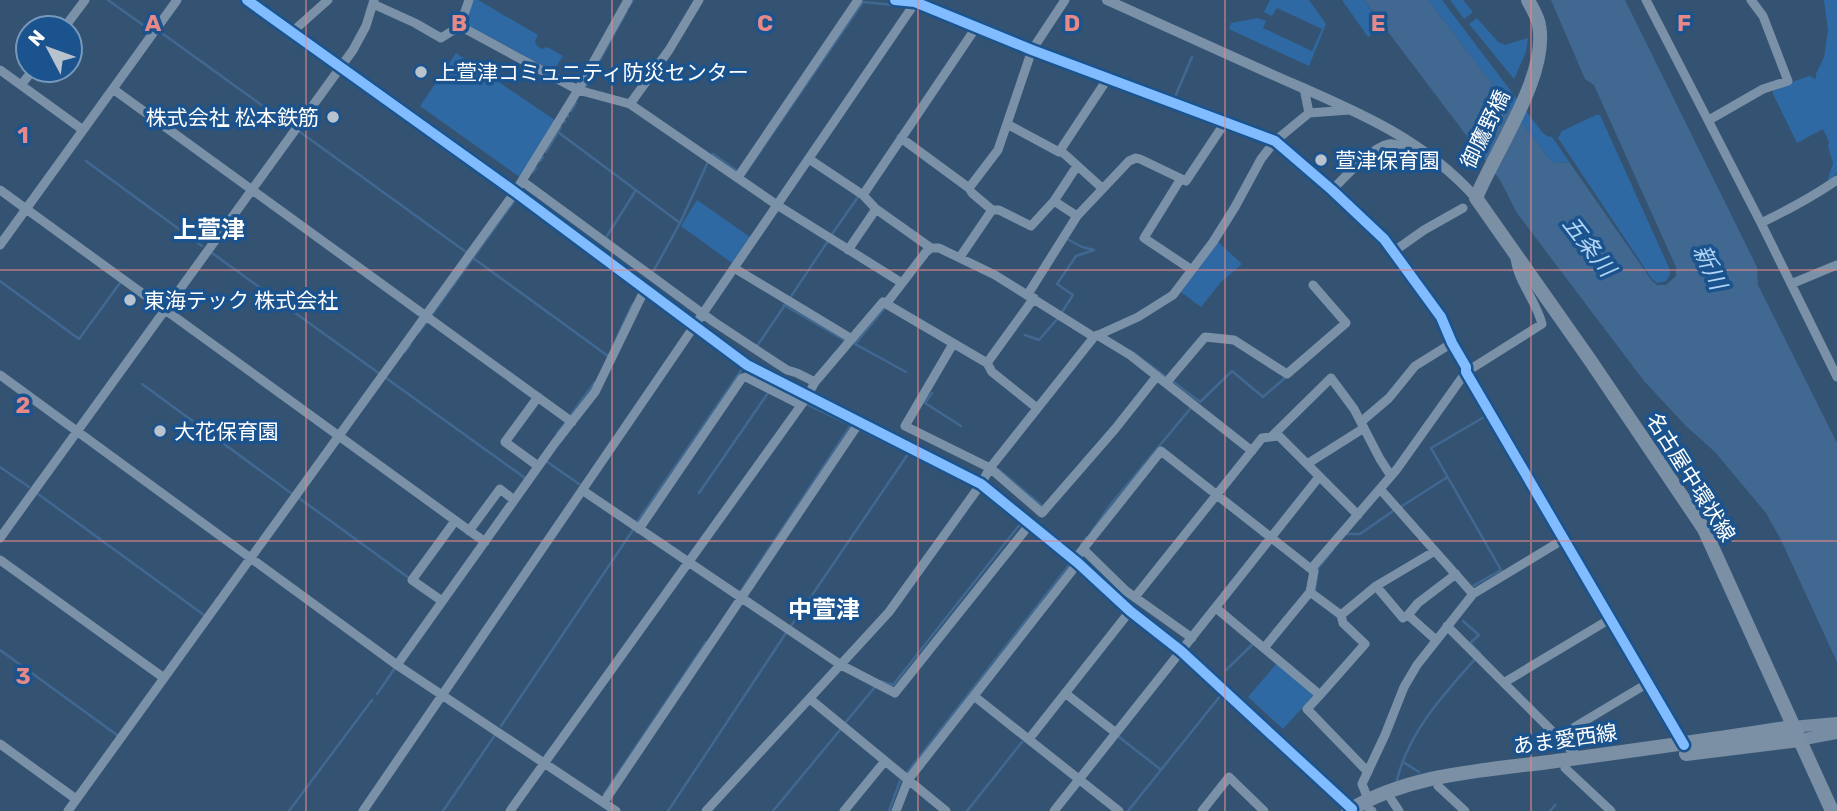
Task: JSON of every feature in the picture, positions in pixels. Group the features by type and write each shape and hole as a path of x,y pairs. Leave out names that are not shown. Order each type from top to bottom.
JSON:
{"main road":[{"name":"御鷹野橋","path":"1478,194 1529,87 1540,56 1539,24 1528,0"},
{"name":"名古屋中環状線","path":"1478,194 1514,253 1704,529 1832,811"},
{"path":"1796,734 1822,730 1837,723"},
{"path":"1822,730 1837,733"},
{"name":"あま愛西線","path":"1363,808 1399,787 1440,777 1684,745 1796,734"},
{"name":"あま愛西線","path":"1363,808 1395,805 1438,786 1796,734"}],"street":[{"path":"0,244 177,0"},
{"path":"247,0 515,192 747,365 804,401"},
{"path":"292,32 328,0"},
{"path":"0,538 340,67 366,26 372,2 441,38 460,26 469,0"},
{"path":"68,811 515,192 578,90 628,0"},
{"path":"630,104 669,50 699,0"},
{"path":"738,177 858,0"},
{"path":"895,0 916,1 1032,50 1275,141 1384,239 1441,317 1466,372 1684,745"},
{"path":"969,188 998,150 1032,50 1065,0"},
{"path":"1107,0 1354,110 1433,157 1478,194"},
{"path":"1646,0 1762,223 1837,377"},
{"path":"1709,120 1763,89 1788,81 1763,16 1751,0"},
{"path":"363,811 916,1"},
{"path":"460,26 578,90 630,104 777,205 902,283"},
{"path":"863,195 977,26"},
{"path":"0,70 83,130"},
{"path":"1060,150 1108,78"},
{"path":"1304,88 1309,113"},
{"path":"113,89 572,422"},
{"path":"706,811 889,612 990,468 1096,336 1158,306 1173,295 1236,207 1261,159 1275,141 1309,113 1354,110"},
{"path":"987,363 1031,296 1077,216 1102,188 1129,161 1136,158 1186,181 1226,121"},
{"path":"1007,124 1060,150 1102,188"},
{"path":"901,138 969,188 992,210 999,210 1031,226 1054,201 1077,166"},
{"path":"1332,190 1385,144 1394,144 1420,155 1433,157"},
{"path":"809,159 863,195 876,209 931,248 939,248 960,257 1130,355 1252,451"},
{"path":"1180,180 1144,238 1192,270"},
{"path":"1762,223 1807,201 1837,180"},
{"path":"522,181 702,313 787,370 815,382"},
{"path":"0,190 485,542"},
{"path":"1054,201 1077,216"},
{"path":"1393,252 1424,230 1463,208"},
{"path":"848,250 876,209"},
{"path":"960,257 992,210"},
{"path":"886,304 931,248"},
{"path":"1311,569 1391,476 1466,372 1542,324 1538,307 1516,267 1514,253"},
{"path":"1791,284 1837,265"},
{"path":"734,268 852,340"},
{"path":"1166,383 1205,337 1234,340 1287,374 1346,323 1313,285"},
{"path":"397,664 538,466 595,392 645,289"},
{"path":"510,811 815,382 883,302 987,363 992,372 1037,408"},
{"path":"1307,464 1363,425 1415,366 1452,343"},
{"path":"953,344 905,426 990,468 1042,513 1157,376"},
{"path":"1,376 397,664 616,811"},
{"path":"639,529 742,378 746,377 859,423 971,477 1078,563 1130,611 1181,651 1363,808"},
{"path":"1271,437 1331,378 1363,425 1391,476"},
{"path":"538,397 505,442 538,466"},
{"path":"594,811 859,423"},
{"path":"1135,597 1262,438 1279,436 1357,515"},
{"path":"896,811 908,780 1078,563 1079,554 1161,451 1314,571 1310,592 1264,648"},
{"path":"1054,811 1319,477"},
{"path":"469,531 500,489 514,500"},
{"path":"1380,489 1473,594"},
{"path":"582,490 841,665 895,693 1030,524"},
{"path":"442,601 412,580 455,521"},
{"path":"1363,808 1362,783 1404,687 1436,640 1473,594 1564,539"},
{"path":"1083,549 1135,597 1192,638"},
{"path":"1341,615 1376,586 1435,551"},
{"path":"0,560 164,678"},
{"path":"1376,586 1403,618 1456,574"},
{"path":"1310,592 1341,615 1343,623 1365,644 1307,709 1368,772"},
{"path":"1216,608 1320,695"},
{"path":"1029,739 1130,611"},
{"path":"1408,615 1436,640"},
{"path":"1505,682 1610,619"},
{"path":"1447,626 1579,758"},
{"path":"1558,737 1648,683"},
{"path":"1065,693 1116,733"},
{"path":"974,696 1119,811"},
{"path":"810,699 946,811"},
{"path":"0,744 76,799"},
{"path":"844,811 884,761"},
{"path":"1565,768 1605,809"},
{"path":"1202,811 1229,776 1264,811"},
{"path":"1438,786 1465,811"}],"shaded area":[{"path":"472,0 478,0 538,35 535,41 537,46 542,49 547,47 563,56 553,71 464,23"},
{"path":"1270,0 1309,0 1326,24 1309,66 1229,29 1231,23 1258,18 1266,21 1263,28 1312,51 1322,29 1277,8 1272,16 1264,12"},
{"path":"1342,0 1364,0 1381,24 1380,28 1368,37"},
{"path":"1428,0 1442,0 1542,132 1552,137 1570,163 1552,162"},
{"path":"1450,0 1463,0 1473,12 1464,19"},
{"path":"1824,0 1837,0 1837,172 1830,181 1828,179 1833,163 1823,129 1797,143 1773,94 1773,89 1809,76 1816,79 1824,57 1828,31"},
{"path":"1477,18 1498,42 1505,45 1528,38 1526,52 1514,79 1469,24"},
{"path":"456,53 556,121 521,178 420,106"},
{"path":"1600,115 1669,268 1670,274 1666,281 1657,283 1652,279 1558,138 1562,131"},
{"path":"697,200 750,237 732,263 681,226"},
{"path":"1218,242 1242,264 1221,282 1201,307 1181,292"},
{"path":"1278,662 1315,694 1283,729 1248,697"}],"water":[{"path":"1364,0 1428,0 1552,162 1570,163 1652,281 1657,285 1666,285 1676,276 1676,267 1594,85 1585,79 1551,0 1625,0 1757,267 1758,285 1837,443 1837,662 1766,513 1715,452 1686,426 1644,381 1517,213 1500,180"}],"waterway":[{"path":"108,0 150,30"},
{"path":"629,7 633,0"},
{"path":"744,175 863,2 905,6"},
{"path":"917,9 971,30"},
{"path":"597,65 627,11"},
{"path":"159,31 292,127"},
{"path":"1175,97 1192,57"},
{"path":"585,88 595,69"},
{"path":"571,111 576,103"},
{"path":"398,115 405,120"},
{"path":"412,125 416,128"},
{"path":"546,152 561,127"},
{"path":"300,132 466,252"},
{"path":"558,132 680,223"},
{"path":"426,135 430,138"},
{"path":"438,144 443,147"},
{"path":"713,154 737,171"},
{"path":"455,156 467,164"},
{"path":"540,161 543,157"},
{"path":"86,161 202,246"},
{"path":"653,272 680,223 708,162"},
{"path":"473,168 486,178"},
{"path":"533,172 536,168"},
{"path":"491,181 503,190"},
{"path":"607,236 636,190"},
{"path":"832,234 858,197"},
{"path":"431,316 515,200"},
{"path":"1062,312 1073,295 1057,284 1076,256 1094,250 1067,239"},
{"path":"790,298 828,241"},
{"path":"212,253 380,374"},
{"path":"473,258 608,356"},
{"path":"0,281 79,339 120,283"},
{"path":"612,348 633,303"},
{"path":"784,305 844,340"},
{"path":"757,346 785,305"},
{"path":"884,309 855,344 906,372"},
{"path":"1025,335 1039,340 1059,317"},
{"path":"419,332 427,322"},
{"path":"405,352 410,345"},
{"path":"1134,353 1166,377"},
{"path":"637,522 742,369 800,399"},
{"path":"1172,381 1200,402 1232,371 1263,397 1286,377"},
{"path":"386,378 525,478"},
{"path":"570,416 595,382"},
{"path":"142,384 291,493"},
{"path":"699,493 768,393"},
{"path":"932,393 925,403 961,426"},
{"path":"806,404 851,425"},
{"path":"1092,531 1190,409"},
{"path":"1473,586 1501,570 1431,448 1486,416"},
{"path":"557,433 566,422"},
{"path":"740,592 851,425"},
{"path":"860,430 972,485"},
{"path":"791,626 908,454"},
{"path":"546,461 579,484"},
{"path":"0,467 29,487"},
{"path":"998,469 1041,505"},
{"path":"1402,506 1446,478"},
{"path":"982,492 1021,523"},
{"path":"38,494 204,615"},
{"path":"299,498 409,578"},
{"path":"1346,534 1360,534 1393,511"},
{"path":"880,681 893,685 1021,523"},
{"path":"501,726 633,530"},
{"path":"906,774 1070,564 1030,530"},
{"path":"1081,544 1087,537"},
{"path":"1315,590 1318,568 1333,550"},
{"path":"1463,621 1479,635 1470,643 1480,653"},
{"path":"668,811 786,633"},
{"path":"604,794 706,642"},
{"path":"1226,670 1253,644"},
{"path":"0,650 117,735"},
{"path":"1397,780 1419,729 1476,658"},
{"path":"377,694 395,668"},
{"path":"845,723 875,687"},
{"path":"1128,811 1221,695"},
{"path":"289,811 372,700"},
{"path":"773,811 840,730"},
{"path":"443,811 495,735"},
{"path":"1119,737 1160,769"},
{"path":"967,811 1022,742"},
{"path":"1403,762 1419,772"},
{"path":"889,811 900,781"},
{"path":"1550,811 1555,805"}],"cycle path":[{"path":"247,0 515,192 747,365 981,484 1181,651 1352,809"},
{"path":"895,0 915,2 1032,50 1275,141 1384,239 1441,317 1466,372 1684,745"}],"place":[{"name":"上萱津コミュニティ防災センター","path":"421,72"},
{"name":"株式会社 松本鉄筋","path":"333,117"},
{"name":"萱津保育園","path":"1321,160"},
{"name":"東海テック 株式会社","path":"130,300"},
{"name":"大花保育園","path":"160,431"}],"district":[{"name":"上萱津","path":"209,230"},
{"name":"中萱津","path":"824,610"}],"water label":[{"name":"五条川","path":"1589,246"},
{"name":"新川","path":"1710,267"}]}
